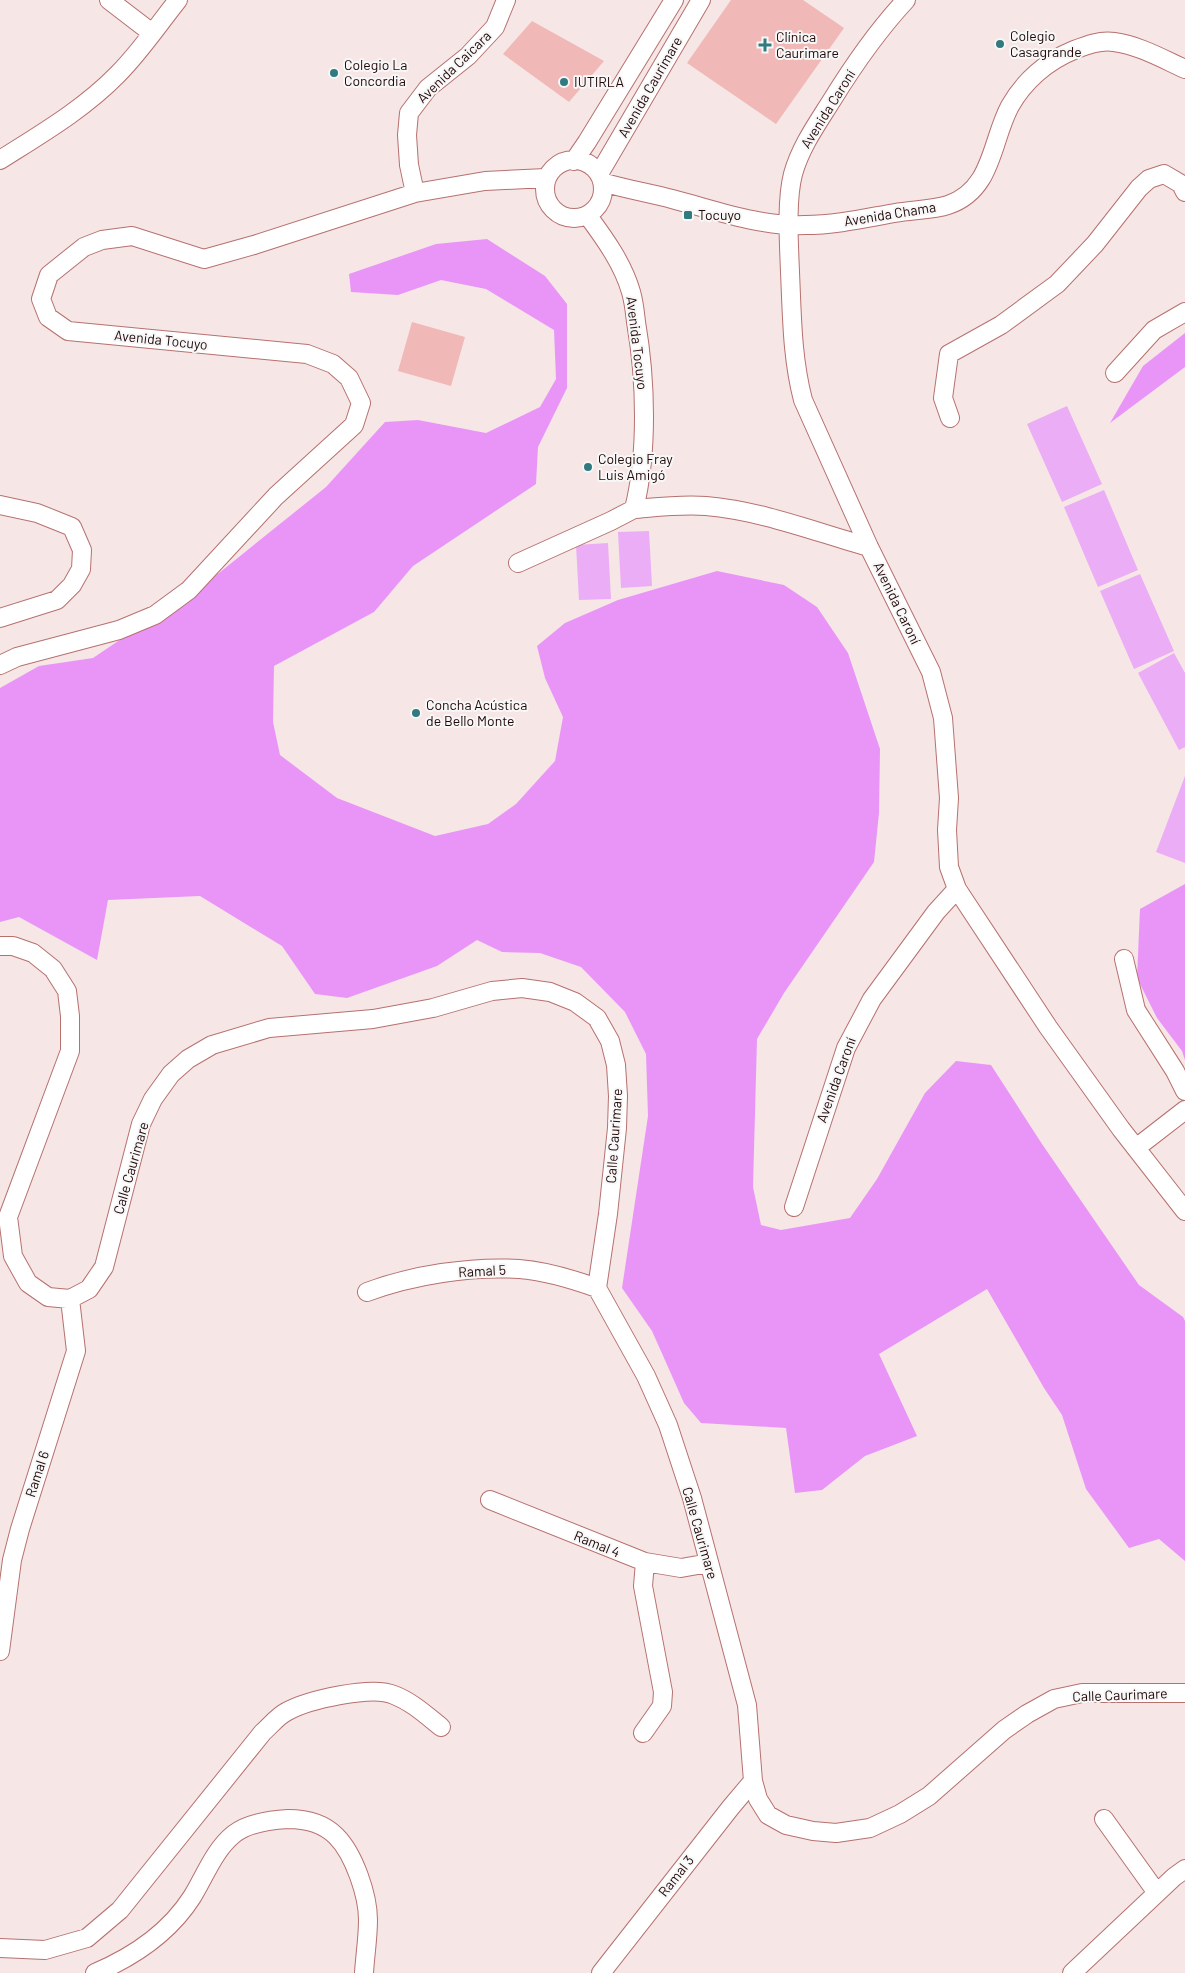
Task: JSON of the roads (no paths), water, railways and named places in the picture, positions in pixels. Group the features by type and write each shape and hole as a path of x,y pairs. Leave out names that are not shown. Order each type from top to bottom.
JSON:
{"street":[{"path":"109,0 152,33"},
{"path":"0,160 84,104 118,74 178,0"},
{"name":"Avenida Caicara","path":"415,193 407,135 409,113 428,88 468,56 495,27 506,0"},
{"name":"Avenida Caurimare","path":"574,161 674,0"},
{"name":"Avenida Caurimare","path":"600,178 701,0"},
{"name":"Avenida Caroní","path":"794,1208 846,1048 872,998 936,912 956,889 949,867 947,830 949,798 943,718 931,672 869,546 803,400 798,378 792,327 789,225 793,175 803,148 816,123 845,78 906,0"},
{"name":"Avenida Chama","path":"600,178 729,214 789,225 847,221 948,205 968,193 985,174 1009,108 1021,90 1040,70 1065,54 1094,43 1114,42 1130,46 1185,69"},
{"path":"574,161 582,161 591,165 600,178 601,200 588,216 567,218 558,214 550,206 544,188 546,178 554,168 563,163 574,161"},
{"path":"950,418 943,398 949,354 1001,325 1057,284 1096,244 1139,188 1149,179 1164,174 1181,184 1185,192"},
{"name":"Avenida Tocuyo","path":"0,665 17,657 119,630 155,615 189,590 276,496 354,426 361,403 349,378 333,364 307,354 68,331 48,317 41,299 49,276 84,247 102,240 132,236 204,259 254,245 415,193 485,181 546,178"},
{"name":"Avenida Tocuyo","path":"588,216 612,250 631,292 639,338 644,386 640,483 634,509"},
{"path":"1116,373 1154,330 1185,312"},
{"path":"0,505 37,513 72,527 82,550 81,569 72,585 57,600 0,618"},
{"path":"518,563 611,522 634,509 667,506 705,506 750,512 869,546"},
{"path":"956,889 1048,1027 1136,1148 1185,1211"},
{"path":"0,946 13,946 33,953 53,968 67,991 70,1016 70,1051 8,1217 13,1256 28,1282 48,1297 70,1299"},
{"path":"1124,959 1136,1010 1175,1071 1185,1091"},
{"name":"Calle Caurimare","path":"70,1299 88,1289 104,1267 142,1124 153,1099 171,1074 188,1059 212,1045 269,1028 373,1019 433,1008 492,991 522,988 550,992 575,1002 598,1018 610,1041 616,1065 618,1096 617,1128 608,1214 597,1288 646,1376 668,1426 692,1498 747,1704 753,1781 758,1799 768,1815 786,1825 813,1831 836,1833 870,1828 900,1814 929,1796 1004,1730 1054,1698 1082,1693 1185,1693"},
{"path":"1136,1148 1185,1110"},
{"name":"Ramal 5","path":"367,1292 389,1284 436,1274 485,1269 519,1269 555,1274 597,1288"},
{"name":"Ramal 6","path":"0,1651 12,1560 76,1351 70,1299"},
{"name":"Ramal 4","path":"490,1500 645,1562 681,1568 709,1562"},
{"path":"643,1733 662,1706 663,1692 643,1586 645,1562"},
{"path":"0,1948 45,1950 87,1938 120,1910 263,1732 285,1712 323,1698 354,1692 392,1694 417,1707 441,1727"},
{"name":"Ramal 3","path":"601,1973 753,1781"},
{"path":"96,1973 132,1956 154,1940 190,1898 221,1847 235,1833 259,1822 302,1819 323,1826 337,1837 358,1874 368,1919 364,1973"},
{"path":"1104,1819 1157,1893"},
{"path":"1072,1973 1185,1869"}],"place":[{"name":"Colegio Casagrande","path":"1000,44"},
{"name":"Clínica Caurimare","path":"765,45"},
{"name":"Colegio La Concordia","path":"334,73"},
{"name":"IUTIRLA","path":"564,82"},
{"name":"Tocuyo","path":"688,215"},
{"name":"Colegio Fray Luis Amigó","path":"588,467"},
{"name":"Concha Acústica de Bello Monte","path":"416,713"}]}
